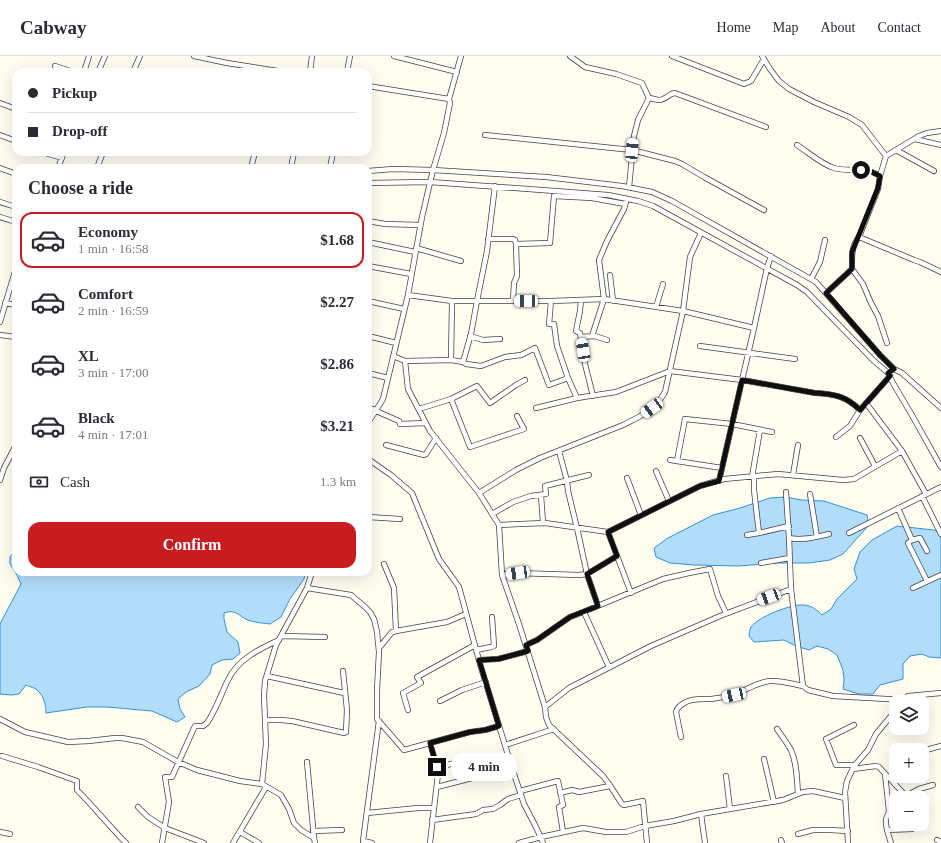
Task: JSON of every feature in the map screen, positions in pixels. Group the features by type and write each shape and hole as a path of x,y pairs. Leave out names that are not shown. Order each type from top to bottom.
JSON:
{"street":[{"path":"85,68 89,56"},
{"path":"100,68 105,56"},
{"path":"135,68 140,56"},
{"path":"194,56 255,68"},
{"path":"310,68 312,56"},
{"path":"348,68 350,56"},
{"path":"394,56 457,72"},
{"path":"372,416 383,399 408,295 420,225 433,170 444,133 450,100 461,56"},
{"path":"570,56 585,67 616,74 642,83 649,98"},
{"path":"672,56 744,84 751,81 763,57"},
{"path":"763,57 779,81 789,89 814,102 849,117 862,125 886,156"},
{"path":"55,66 61,68"},
{"path":"372,87 450,100"},
{"path":"649,98 660,100 672,93 675,93 766,127"},
{"path":"629,187 634,136 638,120 649,98"},
{"path":"0,103 12,108"},
{"path":"887,343 878,316 863,284 852,269 852,252 878,188 886,156 927,133 941,131"},
{"path":"0,135 12,140"},
{"path":"485,135 632,150 674,161 764,210"},
{"path":"914,139 941,145"},
{"path":"797,144 822,162 834,168 844,170 861,170 872,172 880,176"},
{"path":"896,150 934,171"},
{"path":"55,156 62,158 60,164"},
{"path":"0,168 12,172"},
{"path":"372,171 393,169 433,170 546,177 629,187 652,192 672,201 816,282 880,355 894,369 902,373 941,408"},
{"path":"372,183 430,182 495,186 608,195 626,201"},
{"path":"463,362 470,336 487,251 495,186"},
{"path":"516,244 550,243 554,196 638,201 652,206 767,268 807,292 873,360 889,374 941,466"},
{"path":"592,336 604,299 599,260 624,209 626,201"},
{"path":"0,202 12,206"},
{"path":"0,217 12,221"},
{"path":"372,222 385,224 420,225"},
{"path":"479,493 516,470 540,458 623,425 645,414 660,402 665,392 683,310 690,257 701,233"},
{"path":"858,237 941,272"},
{"path":"488,239 515,240 517,276 514,283 513,301"},
{"path":"811,279 820,262 825,240"},
{"path":"372,243 416,250 461,261"},
{"path":"719,481 771,256"},
{"path":"372,267 411,274"},
{"path":"826,293 852,269"},
{"path":"610,275 613,301"},
{"path":"0,322 12,281"},
{"path":"656,307 663,284"},
{"path":"408,295 452,301 551,301 604,299 683,310 754,328"},
{"path":"581,300 576,331 580,333 585,364 593,396"},
{"path":"451,360 452,301"},
{"path":"551,301 549,324 554,324 556,346 577,398"},
{"path":"5,303 12,304"},
{"path":"372,303 404,309"},
{"path":"0,335 12,336"},
{"path":"470,336 483,340 500,339"},
{"path":"581,337 592,336 607,340"},
{"path":"372,337 396,343"},
{"path":"700,346 794,359"},
{"path":"393,356 405,361 451,360 481,366 505,357 520,355 534,348 549,385 568,378"},
{"path":"405,361 408,389 426,423 479,493 499,525 502,575 528,651 549,724 603,776 622,804 624,805 643,801 647,843"},
{"path":"836,437 850,426 860,410 894,369"},
{"path":"536,408 577,398 616,392 670,371 742,380 827,394 846,399 852,402 860,410"},
{"path":"372,374 388,378"},
{"path":"419,409 450,399 477,386 490,403 525,380"},
{"path":"450,399 470,447 524,429 517,416"},
{"path":"866,403 902,451 941,534"},
{"path":"372,409 399,422 400,424 426,423"},
{"path":"677,461 685,419 732,424 772,432"},
{"path":"759,533 753,477 760,430"},
{"path":"386,444 424,455 436,438"},
{"path":"860,438 876,466"},
{"path":"793,475 798,445"},
{"path":"559,451 587,574 598,606"},
{"path":"499,525 543,523 608,532 700,486 719,481 778,474 843,480 854,479 902,451"},
{"path":"0,480 4,468 12,453"},
{"path":"670,460 722,468"},
{"path":"372,462 391,475 412,493 439,559 459,587 479,660 524,804 543,843"},
{"path":"656,471 669,501"},
{"path":"492,514 513,502 531,496 546,494 546,486 589,476"},
{"path":"627,478 641,515"},
{"path":"849,533 941,487"},
{"path":"786,492 789,526 791,589 803,686"},
{"path":"810,494 817,537"},
{"path":"541,495 543,523"},
{"path":"898,508 912,540"},
{"path":"372,517 400,519"},
{"path":"748,535 789,526"},
{"path":"608,532 631,593"},
{"path":"789,538 796,539 817,537 830,534"},
{"path":"927,551 920,538 912,540 908,543 927,581"},
{"path":"502,575 518,573 571,575 587,574 617,556"},
{"path":"760,563 790,558"},
{"path":"384,564 394,588 396,631"},
{"path":"526,645 537,640 570,617 663,579 710,569 718,596 726,613"},
{"path":"913,588 941,575"},
{"path":"233,843 264,785 266,744 264,696 267,676 276,644 307,588 311,576"},
{"path":"307,588 351,595 370,612 374,619 379,648 377,719 404,750 470,732 499,726"},
{"path":"545,707 569,688 651,646 726,613 791,589"},
{"path":"584,612 609,667"},
{"path":"379,648 392,632 450,621 466,614"},
{"path":"408,710 403,693 421,683 417,677 476,648 494,646 492,617"},
{"path":"162,843 169,802 165,777 172,777 195,726 203,726 207,723 227,681 236,667 252,654 280,638 325,637"},
{"path":"479,660 498,659 528,651"},
{"path":"265,720 292,721 344,733 346,732 347,721 343,671"},
{"path":"267,676 344,693"},
{"path":"681,737 676,712 680,706 687,701 734,695 770,681 803,686 808,690 833,696 889,700"},
{"path":"440,701 462,690 486,682"},
{"path":"919,695 941,693"},
{"path":"848,843 845,798 847,780 854,767 868,750 876,734 889,718"},
{"path":"0,719 25,732 68,742 115,738 143,742 178,762 197,770 217,776 264,785 281,795 294,822 314,841"},
{"path":"372,843 363,841 379,721"},
{"path":"854,725 826,739 836,765 854,767 876,766 879,767 889,778"},
{"path":"505,744 554,729"},
{"path":"777,729 791,751 794,760 798,794"},
{"path":"430,743 438,774 430,843"},
{"path":"929,749 941,746"},
{"path":"2,756 38,766 78,781 77,790 126,843"},
{"path":"764,759 774,802"},
{"path":"437,767 469,760"},
{"path":"307,762 314,841"},
{"path":"885,774 889,811 886,819 887,830 891,843"},
{"path":"726,776 730,809"},
{"path":"437,787 476,777"},
{"path":"432,820 476,814 483,810 493,809 508,799 521,793 558,781 563,805 558,807 563,832"},
{"path":"894,783 905,795 908,796 919,789 933,784"},
{"path":"560,793 572,790 579,792 610,786"},
{"path":"519,843 583,828 606,832 626,832 645,826 674,821 700,814 783,800 803,792 813,791 845,798"},
{"path":"138,807 148,817 165,828 204,843"},
{"path":"367,813 434,808"},
{"path":"700,814 705,843"},
{"path":"313,831 342,830"},
{"path":"798,834 813,830 848,831"},
{"path":"0,832 10,834"},
{"path":"240,832 251,841 259,843"}],"water":[{"path":"785,497 802,500 824,501 867,515 869,525 843,554 830,560 809,563 775,563 739,566 670,563 656,557 654,548 668,538 713,515 770,498"},
{"path":"897,526 934,530 941,533 941,658 929,657 922,654 910,656 903,664 903,679 880,685 873,694 859,694 843,689 843,670 837,655 828,649 817,646 809,650 784,640 754,642 749,636 751,627 760,619 783,609 798,605 806,605 814,608 822,615 831,609 837,599 857,579 854,569 860,552 872,540"},
{"path":"12,555 12,567 10,564 10,557"},
{"path":"17,576 305,576 290,599 281,617 270,624 247,620 233,612 224,613 227,632 238,642 240,653 233,659 222,660 212,665 210,674 199,686 186,692 178,699 180,709 185,717 177,722 152,711 107,707 87,707 46,713 42,696 37,690 26,685 19,694 0,694 0,624 21,584"}],"route":[{"path":"437,767 430,743 499,726 479,660 498,659 528,651 526,645 537,640 570,617 598,606 587,574 617,556 608,532 700,486 719,481 742,380 827,394 846,399 852,402 860,410 890,376 888,373 894,369 826,293 852,269 852,252 878,188 880,176 872,172 861,170"}]}
